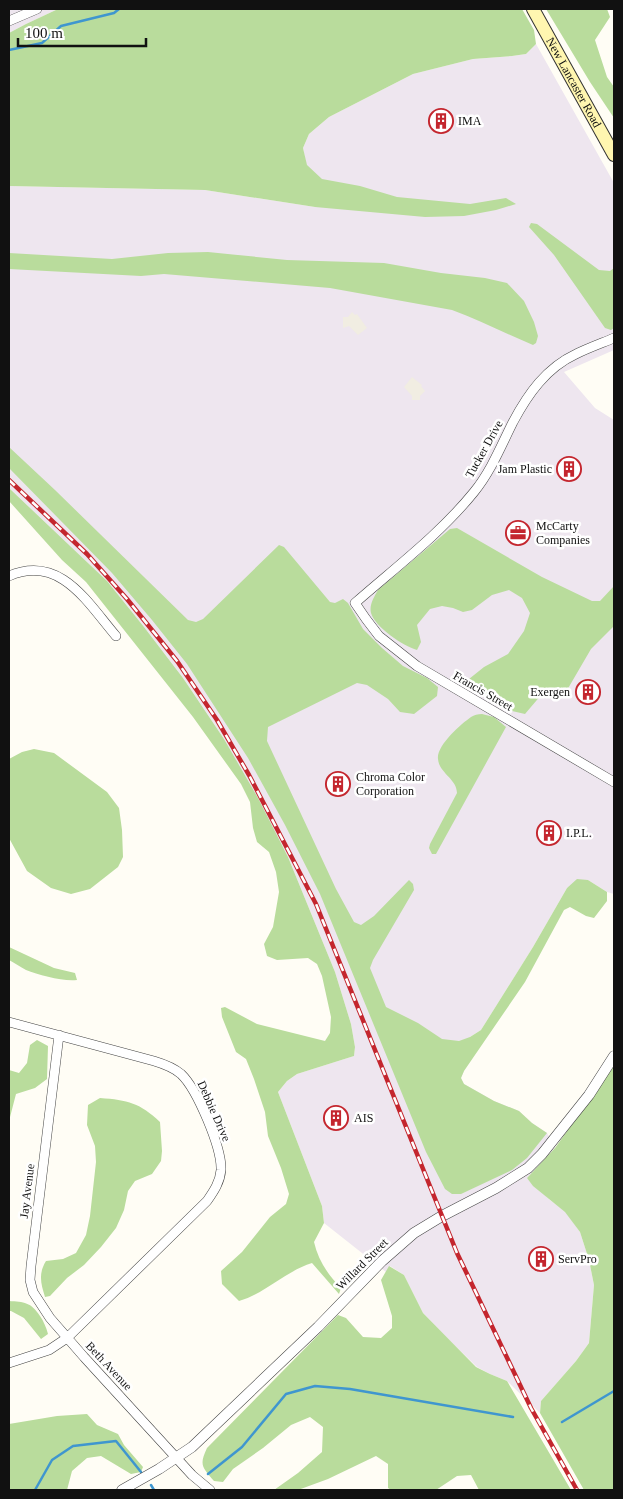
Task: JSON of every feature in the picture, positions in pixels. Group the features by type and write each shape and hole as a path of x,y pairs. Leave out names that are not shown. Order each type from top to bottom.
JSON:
{"main road":[{"name":"New Lancaster Road","path":"533,9 614,155"}],"street":[{"path":"9,21 37,9"},
{"name":"Tucker Drive","path":"355,602 436,532 475,490 497,455 521,407 531,391 545,376 575,354 614,338"},
{"path":"9,576 33,570 57,574 78,591 116,636"},
{"name":"Francis Street","path":"355,602 380,636 417,666 614,782"},
{"name":"Debbie Drive","path":"9,1022 154,1061 175,1069 187,1081 196,1095 216,1144 221,1164 217,1186 199,1210 67,1338"},
{"name":"Jay Avenue","path":"59,1036 30,1280 33,1292 39,1302 67,1338"},
{"name":"Willard Street","path":"122,1490 192,1446 317,1328 397,1246 424,1227 496,1188 528,1168 542,1154 589,1095 614,1056"},
{"name":"Beth Avenue","path":"9,1363 49,1350 67,1338 192,1475 210,1490"}],"shaded area":[{"path":"9,9 58,9 9,33"},
{"path":"536,44 614,183 614,350 564,372 595,408 614,420 614,894 607,892 588,880 567,888 481,1030 470,1037 461,1078 464,1084 494,1101 519,1111 547,1133 555,1148 527,1178 566,1212 580,1232 589,1260 594,1285 589,1343 541,1401 540,1413 507,1381 477,1367 446,1337 423,1313 404,1275 390,1266 386,1272 324,1223 322,1206 278,1092 287,1081 297,1074 354,1056 355,1047 351,1024 335,972 288,857 224,739 183,678 107,581 9,488 9,186 205,190 315,207 303,148 309,134 329,117 413,74 473,59 526,54"},
{"path":"352,312 355,315 357,314 367,328 358,335 349,326 343,328 343,317 348,317"},
{"path":"412,377 422,385 425,391 420,396 420,400 412,400 412,396 404,387"}],"green space":[{"path":"58,9 522,9 534,30 536,44 526,54 473,59 413,74 329,117 309,134 303,148 307,165 322,179 360,186 397,197 470,204 506,198 516,204 464,216 425,217 315,207 205,190 9,186 9,33"},
{"path":"546,9 607,9 610,17 595,40 607,77 614,87 614,118 590,82"},
{"path":"531,223 537,224 599,270 610,271 614,268 614,328 611,330 605,328 554,255 529,227"},
{"path":"208,252 287,260 384,263 507,283 524,301 538,336 536,343 533,345 452,310 330,288 164,274 141,276 9,269 9,253 112,259 168,253"},
{"path":"9,447 188,620 196,622 203,619 279,545 284,547 330,602 335,603 343,599 348,603 363,629 382,648 403,666 427,678 438,687 437,696 414,714 400,712 388,699 367,685 357,683 268,727 267,741 336,889 354,922 361,925 374,916 409,880 413,884 414,890 370,968 386,1007 418,1023 442,1039 459,1041 470,1037 481,1030 567,888 577,879 588,880 607,892 607,901 594,918 586,916 570,907 564,910 525,982 461,1078 464,1084 494,1101 519,1111 547,1133 527,1158 512,1170 461,1194 452,1194 445,1189 426,1152 320,894 248,758 187,664 152,620 112,573 9,468"},
{"path":"9,488 107,581 183,678 224,739 258,798 288,857 335,972 351,1024 355,1047 354,1056 297,1074 287,1081 278,1092 322,1206 324,1223 314,1242 324,1267 341,1288 339,1294 312,1263 293,1271 258,1293 239,1301 222,1284 221,1271 242,1252 270,1217 286,1204 289,1194 268,1136 265,1112 254,1079 246,1059 236,1052 222,1017 221,1008 225,1007 257,1024 325,1041 330,1033 331,1017 322,976 317,964 308,958 277,960 267,956 264,944 273,927 279,892 276,872 269,852 257,842 253,828 250,802 241,784 193,717 86,582 62,560 9,501"},
{"path":"457,528 542,577 592,601 600,601 614,586 614,626 591,649 563,697 553,693 542,694 525,714 512,711 472,687 469,679 484,667 508,654 524,631 530,613 522,598 509,590 492,595 472,610 463,612 442,606 430,609 417,625 421,642 417,650 390,635 374,618 371,613 371,607 378,590 450,529"},
{"path":"482,714 494,717 506,727 436,854 432,854 429,848 430,844 457,793 454,784 439,764 438,754 445,742 461,725 472,716"},
{"path":"34,749 54,753 107,792 119,808 123,857 118,867 90,889 71,894 51,888 27,871 9,838 9,759 22,752"},
{"path":"9,947 54,968 75,973 77,980 59,979 26,970 9,960"},
{"path":"37,1040 48,1046 47,1079 35,1088 16,1094 9,1121 9,1070 19,1073 27,1063 30,1045"},
{"path":"614,1066 614,1490 584,1490 540,1413 541,1401 589,1343 594,1285 589,1260 580,1232 565,1212 533,1186 527,1178 555,1148"},
{"path":"100,1098 126,1101 140,1107 160,1122 161,1161 152,1174 135,1181 128,1191 124,1210 116,1228 101,1247 50,1296 45,1297 41,1275 46,1261 63,1259 76,1253 86,1235 96,1162 95,1146 87,1125 88,1105"},
{"path":"389,1266 404,1275 423,1313 476,1367 507,1381 571,1490 479,1490 471,1475 457,1476 436,1490 391,1490 388,1488 388,1464 376,1456 328,1479 298,1490 274,1490 298,1473 322,1452 323,1427 310,1417 291,1425 233,1469 223,1482 214,1481 203,1466 203,1458 207,1448 338,1315 346,1318 363,1337 381,1338 392,1328 392,1316 381,1280"},
{"path":"9,1301 23,1302 30,1305 43,1320 48,1334 41,1339 24,1318 9,1311"},
{"path":"87,1414 97,1425 118,1434 124,1445 143,1467 141,1472 131,1474 101,1456 87,1458 72,1471 67,1490 9,1490 9,1424 57,1416"}],"waterway":[{"path":"9,50 42,43 61,26 114,13 119,9"},
{"path":"208,1474 242,1447 286,1394 315,1386 350,1389 513,1417"},
{"path":"562,1422 614,1391"},
{"path":"35,1490 52,1460 73,1446 116,1441 141,1472"},
{"path":"151,1485 154,1490"}],"railway":[{"path":"9,480 87,554 127,599 177,661 217,720 249,775 316,904 457,1253 531,1408 577,1490"}],"place":[{"name":"IMA","path":"441,121"},
{"name":"Jam Plastic","path":"569,469"},
{"name":"McCarty Companies","path":"518,533"},
{"name":"Exergen","path":"588,692"},
{"name":"Chroma Color Corporation","path":"338,784"},
{"name":"I.P.L.","path":"549,833"},
{"name":"AIS","path":"336,1118"},
{"name":"ServPro","path":"541,1259"}]}
